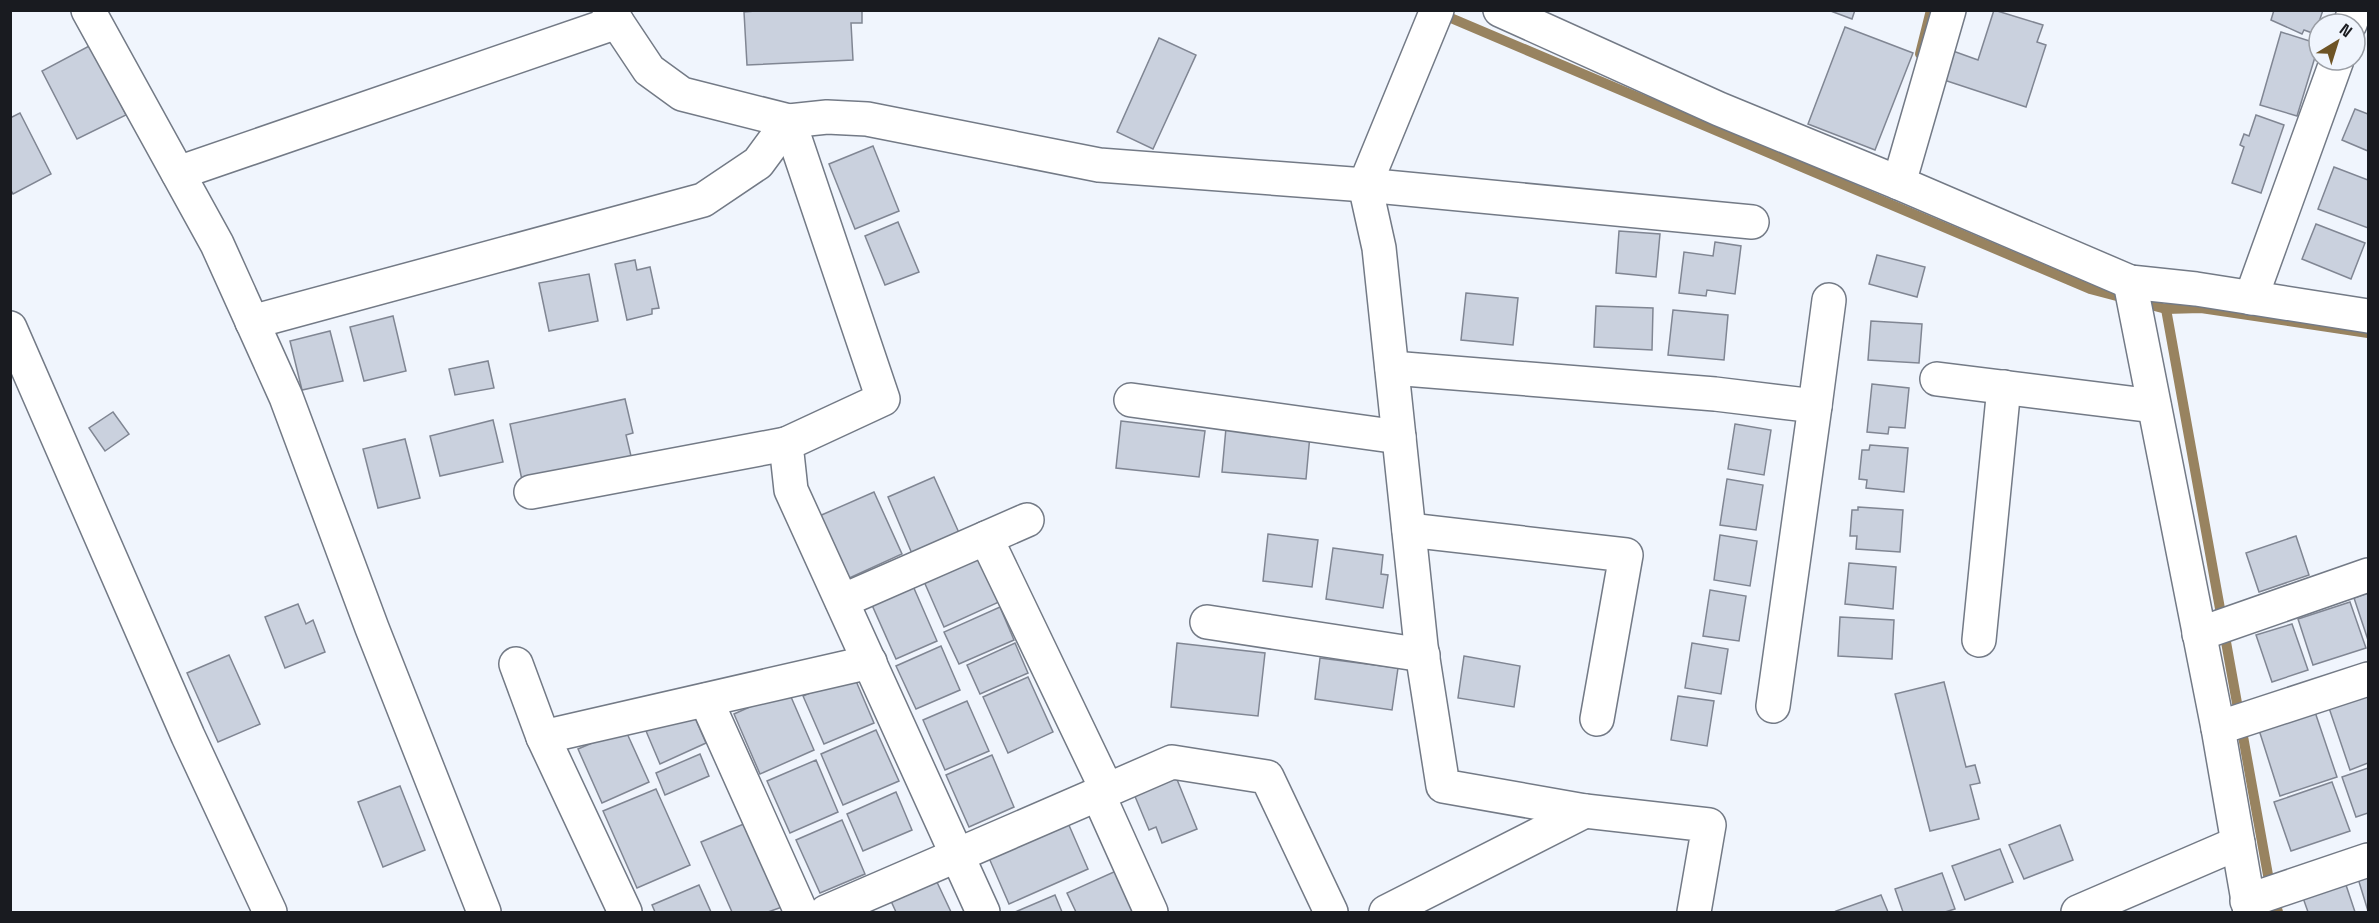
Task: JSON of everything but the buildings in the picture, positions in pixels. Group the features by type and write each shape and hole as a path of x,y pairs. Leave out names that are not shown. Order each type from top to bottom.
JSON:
{"street":[{"path":"88,10 217,244 286,397 372,628 484,912"},
{"path":"1500,10 1719,109 1899,183 2130,284 2196,289 2368,316"},
{"path":"1899,183 1949,10"},
{"path":"178,173 613,16 649,70 681,94 789,121 827,117 867,119 1100,165 1365,185 1752,222"},
{"path":"1435,16 1365,185 1379,248 1422,656 1443,786 1586,811 1709,825 1694,912"},
{"path":"2250,298 2333,72"},
{"path":"252,322 703,200 758,164 789,121"},
{"path":"531,492 786,444 883,399 789,121"},
{"path":"2130,284 2219,728 2249,904 2285,888 2368,860"},
{"path":"1773,706 1829,300"},
{"path":"10,328 188,736 270,912"},
{"path":"1392,368 1703,393 1815,406"},
{"path":"1937,379 2154,406"},
{"path":"1979,640 2004,387"},
{"path":"1131,400 1399,437"},
{"path":"786,444 791,490 983,912"},
{"path":"842,601 1028,520"},
{"path":"1409,530 1626,555 1597,719"},
{"path":"986,538 1102,792 1151,912"},
{"path":"2200,634 2368,575"},
{"path":"1207,622 1422,656"},
{"path":"543,737 870,662"},
{"path":"516,664 543,737 625,912"},
{"path":"2219,728 2368,679"},
{"path":"706,700 801,912"},
{"path":"826,912 1172,762 1267,777 1331,912"},
{"path":"1386,912 1586,811"},
{"path":"2078,912 2238,843"}],"waterway":[{"path":"1920,54 1931,10"},
{"path":"1439,13 2090,289 2166,309 2201,308 2368,333"},
{"path":"2166,309 2268,875 2278,912"}]}
